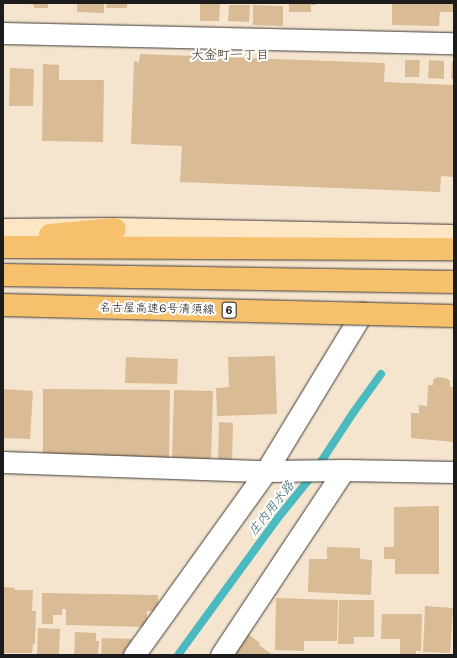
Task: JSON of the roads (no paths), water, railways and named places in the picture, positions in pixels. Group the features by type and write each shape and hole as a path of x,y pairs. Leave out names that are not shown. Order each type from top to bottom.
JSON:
{"highway":[{"path":"3,239 115,229"},
{"path":"3,247 454,249"},
{"path":"3,275 454,282"},
{"name":"名古屋高速6号清須線","path":"3,306 454,316"}],"street":[{"path":"3,33 454,43"},
{"path":"3,230 115,229 454,236"},
{"path":"134,655 266,471 362,313 454,312"},
{"path":"3,462 266,471 344,470 454,472"},
{"path":"221,655 344,470"}],"waterway":[{"name":"庄内用水路","path":"178,655 277,519 311,477 353,413 381,374"}],"district":[{"name":"大金町一丁目","path":"230,54"}]}
